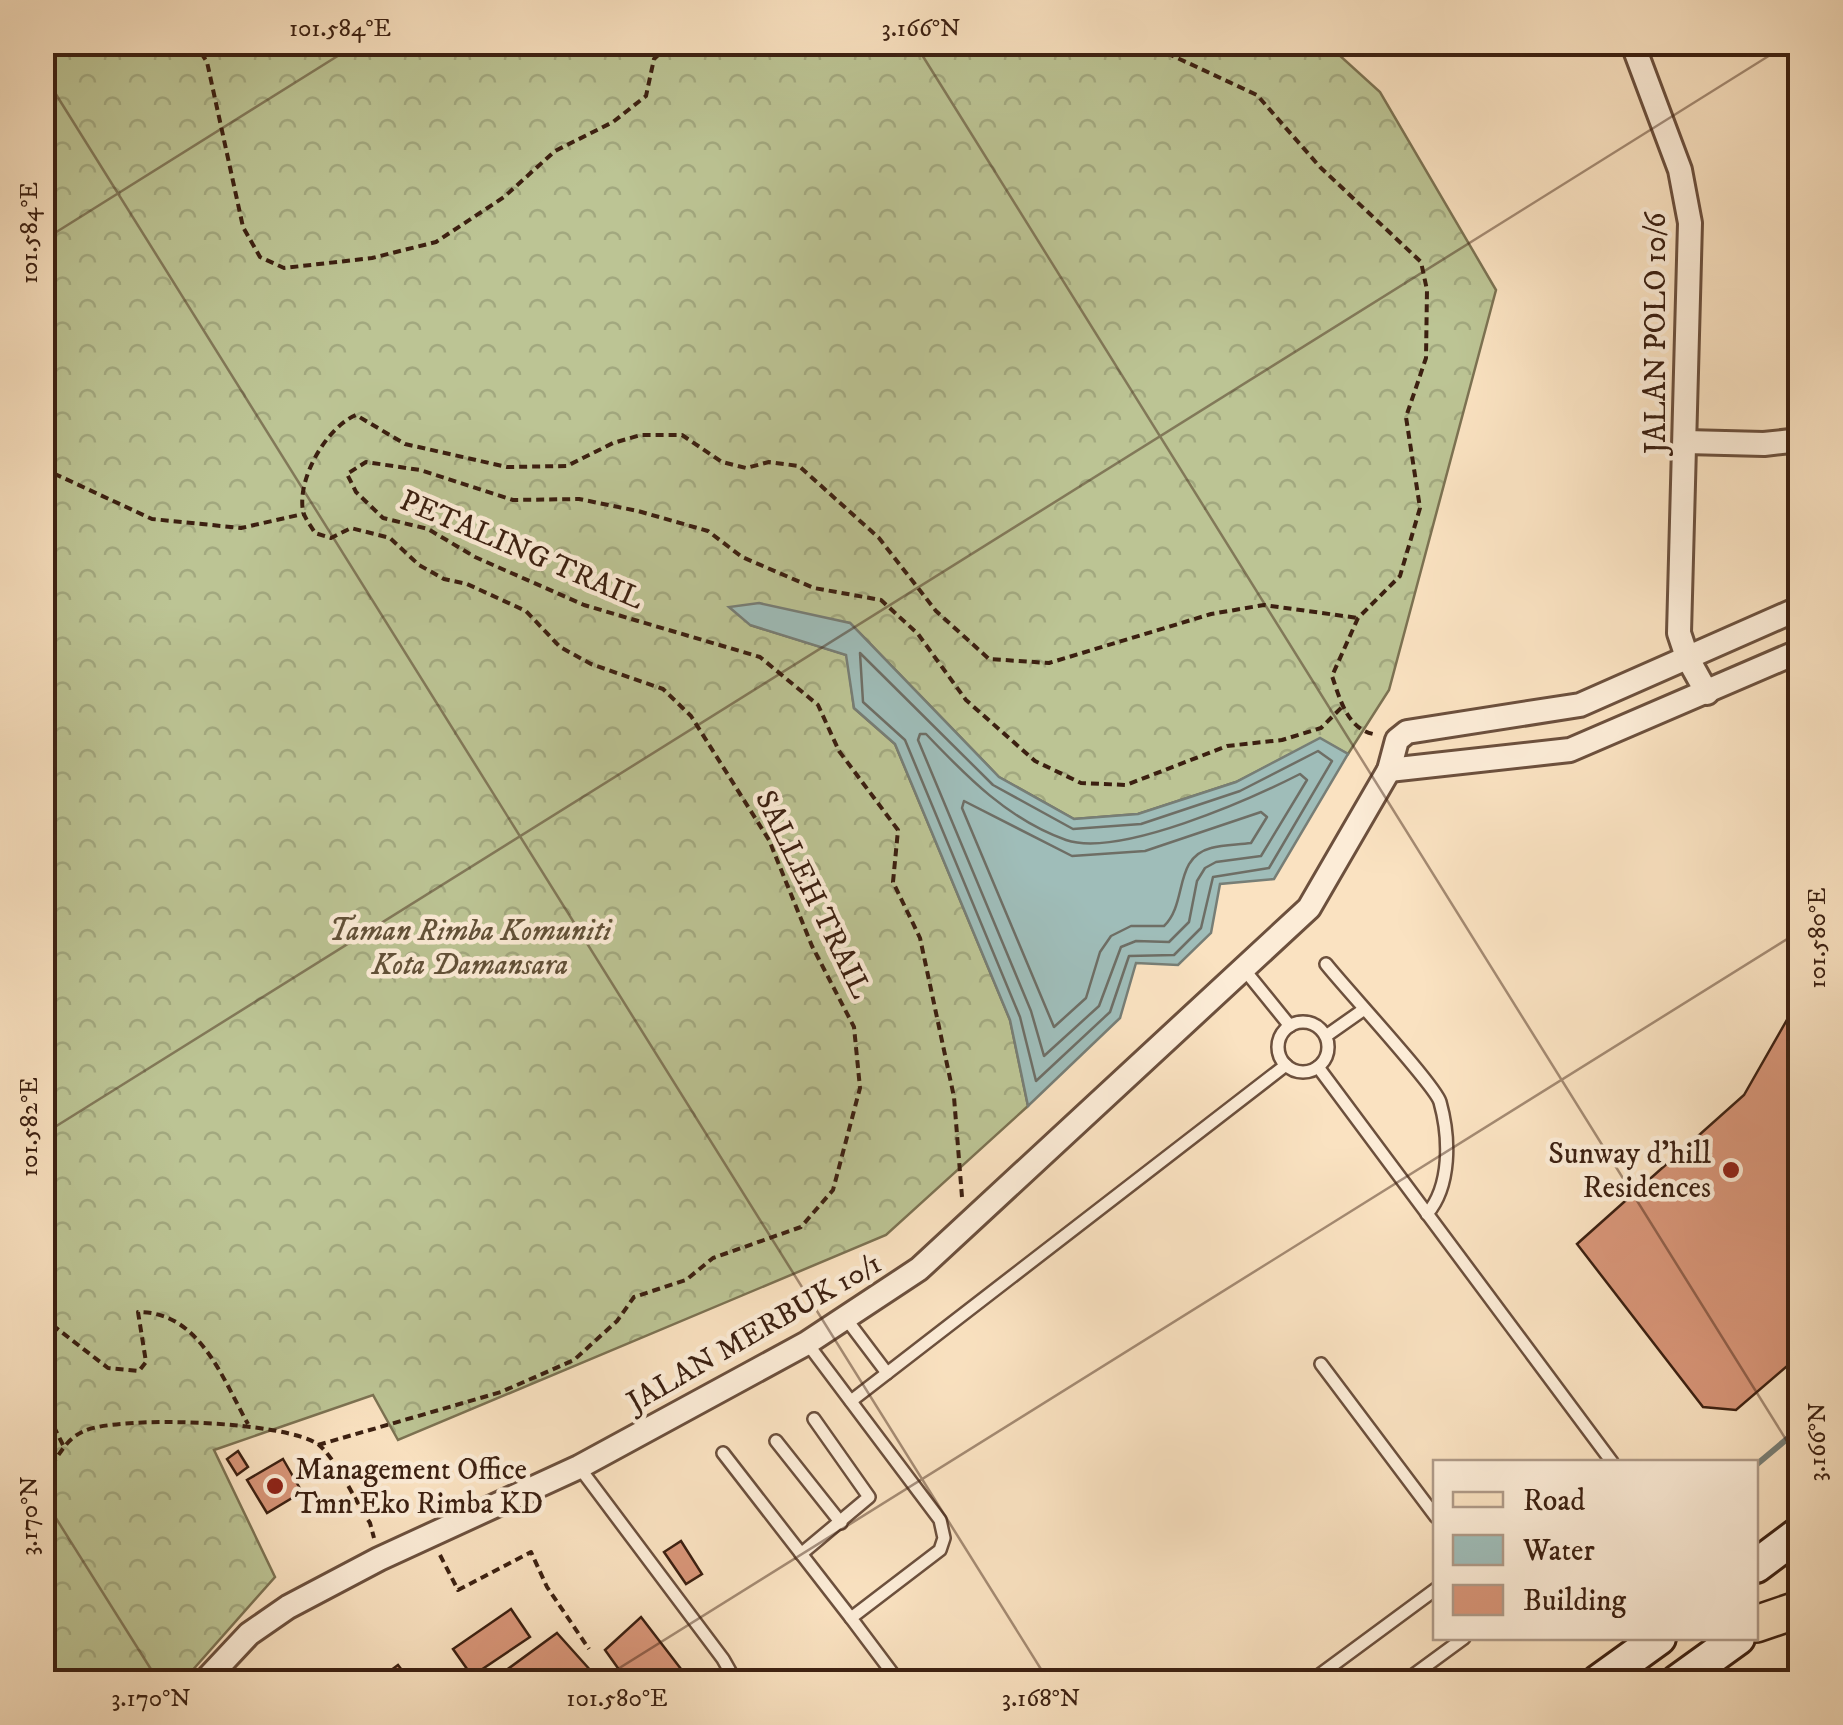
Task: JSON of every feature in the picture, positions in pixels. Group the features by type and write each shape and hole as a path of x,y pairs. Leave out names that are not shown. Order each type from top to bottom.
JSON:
{"main road":[{"path":"1758,1564 1800,1532"},
{"path":"1758,1622 1800,1590"},
{"path":"1758,1623 1800,1609"},
{"path":"1598,1682 1655,1640"},
{"path":"1677,1682 1735,1640"}],"street":[{"name":"JALAN POLO 10/6","path":"1632,42 1680,170 1690,223 1679,634 1686,658 1707,693"},
{"path":"1686,442 1764,444 1800,440"},
{"path":"1396,740 1407,732 1580,705 1800,608"},
{"path":"1389,770 1570,750 1800,651"},
{"name":"JALAN MERBUK 10/1","path":"204,1682 249,1634 288,1607 379,1559 580,1467 807,1343 919,1269 1310,908 1389,770 1396,740"}],"lane":[{"path":"1326,964 1440,1102 1446,1182 1427,1214"},
{"path":"1243,968 1290,1026"},
{"path":"1326,1036 1363,1010"},
{"path":"1314,1024 1326,1036 1328,1053 1318,1067 1302,1072 1286,1065 1278,1045 1290,1026 1314,1024"},
{"path":"850,1401 1286,1065"},
{"path":"1318,1067 1608,1460"},
{"path":"846,1320 887,1372"},
{"path":"807,1343 940,1520 944,1538 940,1550 851,1618"},
{"path":"1322,1364 1433,1513"},
{"path":"801,1554 868,1497 814,1420"},
{"path":"776,1441 841,1523"},
{"path":"722,1453 899,1682"},
{"path":"580,1467 724,1658 736,1682"},
{"path":"1310,1682 1433,1591"},
{"path":"1404,1682 1461,1640"},
{"path":"1325,1671 1334,1682"}],"path":[{"path":"72,42 90,42"},
{"path":"194,42 207,62 243,226 260,257 284,268 372,258 436,242 504,196 555,152 613,122 646,96 654,59 672,42"},
{"path":"1144,42 1256,94 1320,167 1420,262 1428,290 1426,358 1406,417 1420,508 1400,576 1358,618 1332,676 1342,708 1362,732 1396,740"},
{"path":"42,468 152,519 241,528 304,514 303,490 319,454 340,422 356,415 406,444 508,468 567,466 613,443 641,436 682,434 734,465 746,468 768,462 798,466 879,538 936,611 989,659 1049,663 1211,614 1264,606 1358,618"},
{"name":"PETALING TRAIL","path":"964,1226 954,1097 920,938 894,882 898,830 838,751 818,705 760,657 584,605 475,557 428,529 383,518 356,492 347,474 366,462 420,470 513,500 579,499 638,511 708,531 742,557 814,588 881,600 918,634 966,700 1035,760 1081,783 1126,784 1227,746 1282,740 1320,728 1342,708"},
{"name":"SALLEH TRAIL","path":"304,514 315,533 331,538 351,528 390,538 420,565 444,578 468,584 526,611 560,646 591,664 663,689 691,716 769,840 812,946 854,1027 860,1088 834,1190 801,1228 713,1258 686,1280 634,1297 588,1347 556,1368 501,1392 318,1445"},
{"path":"42,1317 108,1368 138,1371 146,1362 138,1312 154,1312 197,1335 248,1424"},
{"path":"42,1403 62,1445"},
{"path":"42,1475 53,1466 62,1445 85,1431 122,1421 248,1424 318,1445 370,1523 379,1559"},
{"path":"431,1537 458,1590 531,1552 547,1588 589,1650"}],"green space":[{"name":"Taman Rimba Komuniti Kota Damansara","path":"42,43 1326,43 1380,92 1496,290 1389,690 1348,754 1320,739 1236,782 1138,814 1074,819 999,777 850,623 750,625 847,655 854,708 895,744 1010,1020 1028,1106 886,1235 398,1440 373,1395 214,1450 275,1577 182,1682 43,1682"}],"water":[{"path":"759,603 850,623 999,777 1074,819 1138,814 1236,782 1320,738 1348,754 1274,879 1220,884 1211,933 1178,965 1136,963 1120,1018 1028,1106 1010,1020 895,744 854,708 846,655 750,625 729,607"}],"building":[{"name":"Sunway d'hill Residences","path":"1800,997 1800,1355 1736,1410 1703,1407 1577,1244 1744,1095"},
{"path":"238,1451 248,1467 237,1475 227,1459"},
{"name":"Management Office Tmn Eko Rimba KD","path":"283,1459 302,1492 267,1513 247,1480"},
{"path":"681,1541 702,1574 686,1584 664,1552"},
{"path":"511,1609 530,1637 472,1676 453,1649"},
{"path":"641,1617 691,1682 593,1682 620,1671 605,1650"},
{"path":"557,1633 591,1671 574,1682 490,1682"},
{"path":"398,1665 411,1682 375,1682"}],"waterway":[{"path":"1758,1463 1800,1428"}],"place":[{"name":"Sunway d'hill Residences","path":"1731,1170"},
{"name":"Management Office Tmn Eko Rimba KD","path":"275,1486"}]}
